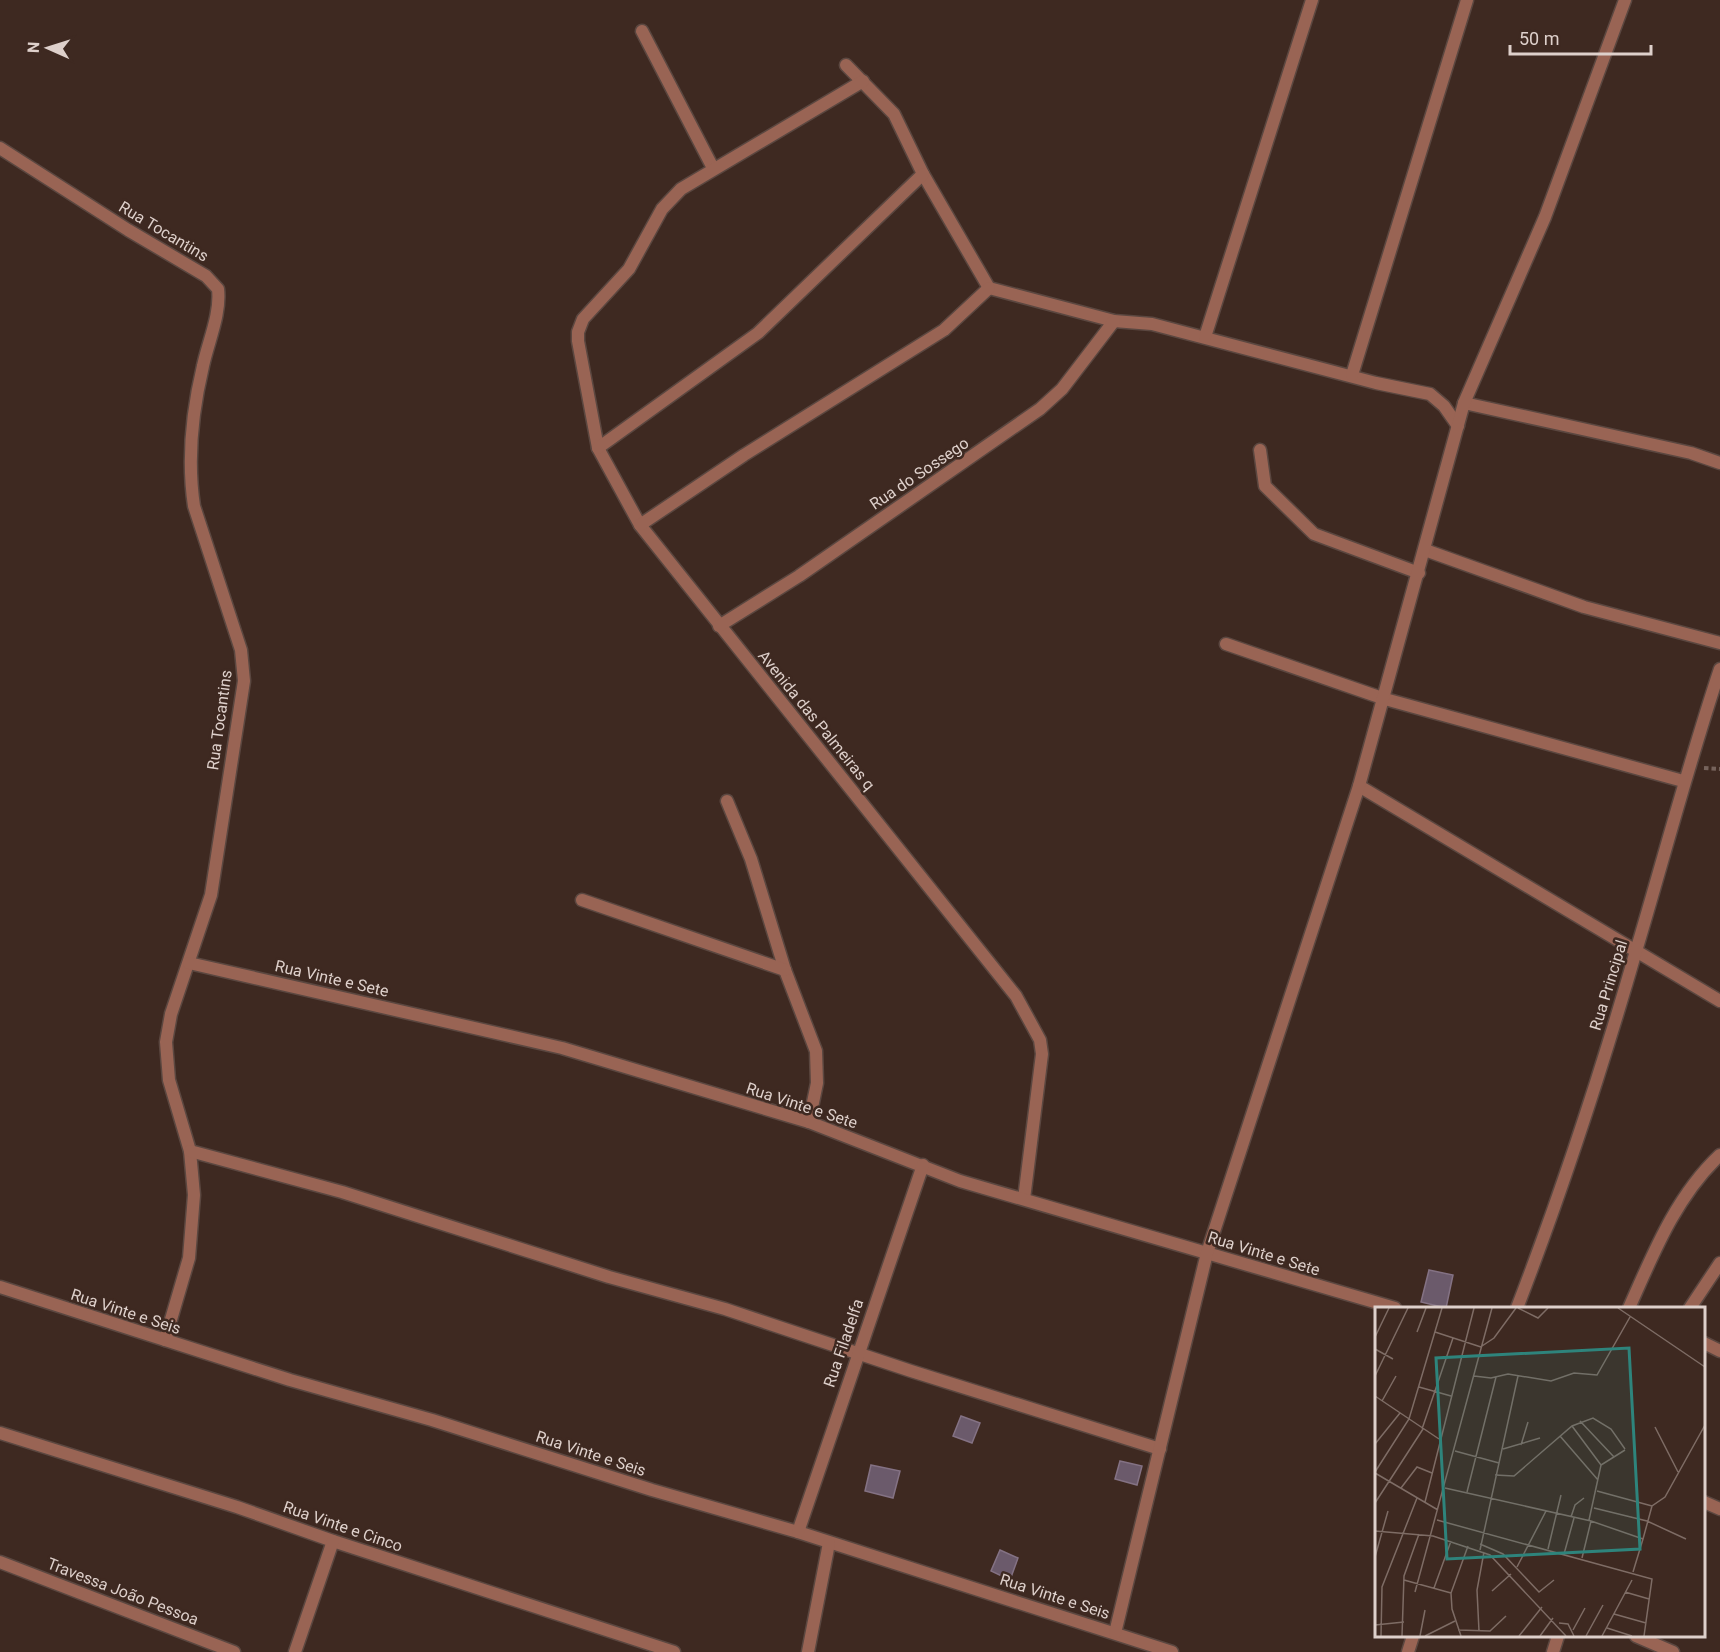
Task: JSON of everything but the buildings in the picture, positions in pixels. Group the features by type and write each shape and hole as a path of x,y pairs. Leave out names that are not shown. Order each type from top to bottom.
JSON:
{"street":[{"path":"1205,337 1312,0"},
{"path":"1352,375 1467,0"},
{"path":"1115,1633 1207,1253 1359,786 1385,699 1464,403 1545,217 1625,0"},
{"path":"642,31 713,168"},
{"path":"846,65 894,114 923,174 989,288 1114,321 1152,324 1376,383 1430,394 1444,406 1458,426"},
{"name":"Avenida das Palmeiras q","path":"863,81 681,189 662,209 629,269 583,319 578,332 598,448 640,525 1016,996 1036,1032 1042,1053 1024,1199"},
{"name":"Rua Tocantins","path":"0,148 128,230 206,276 218,289 218,305 198,387 191,436 191,486 194,506 241,650 244,681 211,895 171,1014 166,1042 166,1062 190,1150 194,1221 189,1258 165,1340"},
{"path":"598,448 758,333 923,174"},
{"path":"640,525 744,455 944,330 989,288"},
{"name":"Rua do Sossego","path":"719,626 799,576 1040,409 1062,389 1114,321"},
{"path":"1464,403 1692,453 1720,463"},
{"path":"1260,450 1265,486 1314,534 1419,573"},
{"path":"1425,550 1584,607 1720,643"},
{"path":"1226,644 1385,699 1683,781"},
{"name":"Rua Principal","path":"1517,1307 1582,1126 1636,952 1683,781 1720,669"},
{"path":"1359,786 1720,1001"},
{"path":"727,801 751,859 785,970 809,1028 818,1066 809,1122"},
{"path":"582,900 785,970"},
{"name":"Rua Vinte e Sete","path":"189,963 561,1048 809,1122 960,1181 1392,1307"},
{"path":"190,1150 342,1192 609,1277 725,1309 1160,1449"},
{"path":"1629,1307 1683,1197 1703,1171 1720,1155"},
{"name":"Rua Filadelfa","path":"798,1532 857,1353 923,1165"},
{"path":"1691,1307 1720,1263"},
{"name":"Rua Vinte e Seis","path":"0,1287 290,1380 432,1420 652,1490 798,1532 1172,1652"},
{"path":"1705,1344 1720,1350"},
{"name":"Rua Vinte e Cinco","path":"0,1433 237,1507 333,1541 674,1652"},
{"path":"1705,1503 1720,1509"},
{"path":"295,1652 333,1541"},
{"path":"808,1652 830,1543"},
{"name":"Travessa João Pessoa","path":"0,1562 234,1652"},
{"path":"1408,1652 1412,1637"},
{"path":"1553,1652 1557,1637"},
{"path":"1640,1637 1674,1652"}]}
